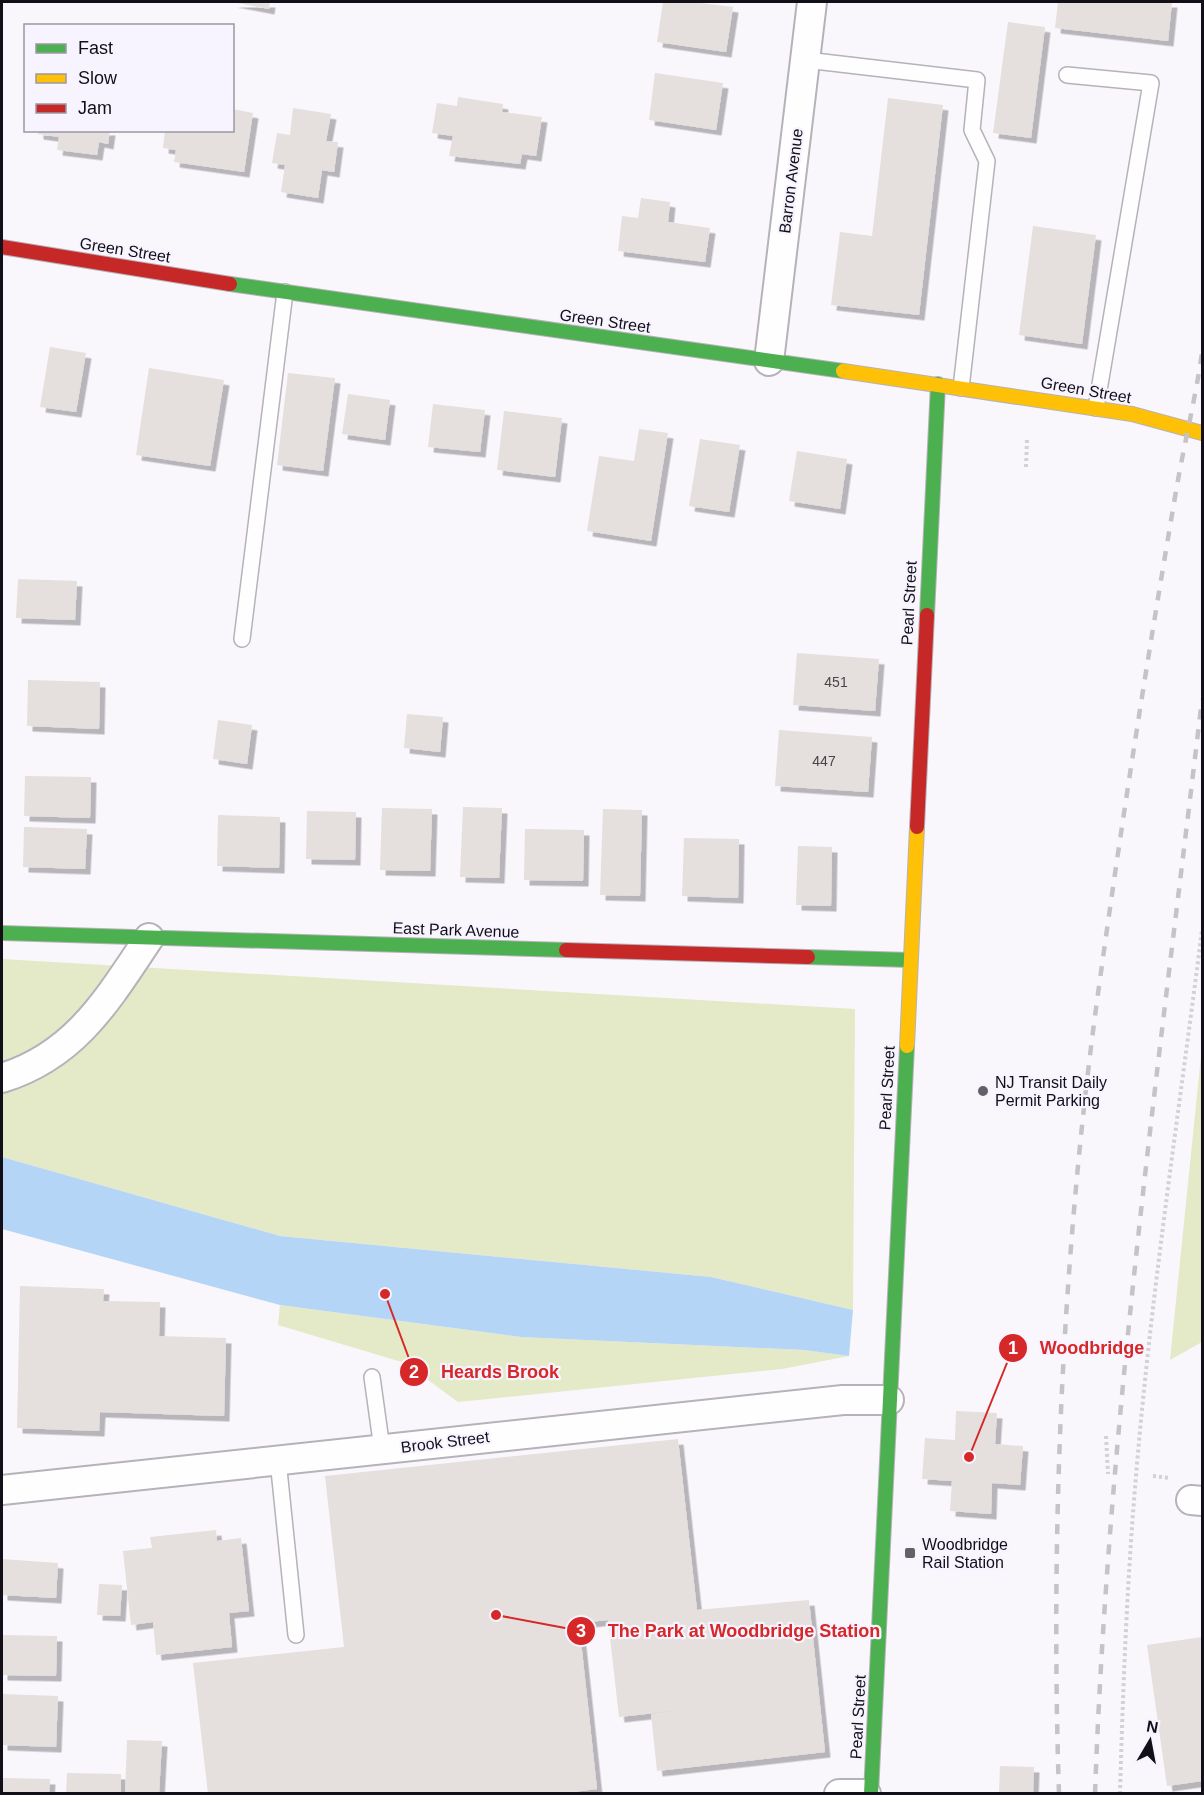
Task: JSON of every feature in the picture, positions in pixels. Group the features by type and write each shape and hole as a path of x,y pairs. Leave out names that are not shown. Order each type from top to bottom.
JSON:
{"street":[{"name":"Barron Avenue","path":"769,361 812,2"},
{"name":"Green Street","path":"2,247 285,292 1096,408 1132,414 1203,433"},
{"name":"Pearl Street","path":"871,1794 938,384"},
{"name":"East Park Avenue","path":"2,933 910,960"},
{"path":"2,1078 43,1062 84,1028 115,989 149,938"},
{"name":"Brook Street","path":"2,1490 843,1400 889,1400"},
{"path":"839,1794 866,1794"}],"lane":[{"path":"806,60 977,80 972,130 987,161 961,388"},
{"path":"1066,75 1151,84 1096,408"},
{"path":"242,639 285,292"},
{"path":"372,1377 382,1449"},
{"path":"278,1460 296,1635"}],"path":[{"path":"1026,467 1028,439"},
{"path":"1120,1794 1136,1476 1170,1175 1203,930"},
{"path":"1106,1436 1108,1474"}],"green space":[{"path":"2,959 855,1009 853,1310 711,1277 280,1236 2,1157"},
{"path":"1202,1046 1202,1342 1170,1360"},
{"path":"280,1305 521,1337 804,1350 849,1356 782,1369 458,1402 405,1363 278,1325"}],"water":[{"path":"2,1157 280,1236 711,1277 853,1310 849,1356 804,1350 521,1337 280,1305 2,1229"}],"building":[{"path":"232,2 270,2 269,9"},
{"path":"663,2 693,2 733,7 726,52 657,42"},
{"path":"1058,2 1172,2 1168,41 1055,28"},
{"path":"1008,22 1045,27 1031,138 993,133"},
{"path":"655,73 723,83 716,130 649,120"},
{"path":"458,97 503,104 502,112 542,117 536,156 522,154 520,164 449,156 453,136 432,133 437,103 457,106"},
{"path":"888,98 943,105 919,315 831,305 840,232 872,236"},
{"path":"293,108 331,114 326,141 338,142 334,172 322,170 318,198 281,192 285,165 272,163 277,133 290,135"},
{"path":"234,109 253,113 244,172 174,162 176,150 163,148 165,132 234,132"},
{"path":"38,132 110,132 108,144 99,142 97,155 57,150 59,137 38,134"},
{"path":"641,198 670,202 668,222 710,228 705,262 618,251 622,216 638,218"},
{"path":"1033,226 1096,235 1082,344 1019,335"},
{"path":"50,347 86,353 76,412 40,407"},
{"path":"149,368 224,380 210,466 136,455"},
{"path":"288,373 335,378 323,471 277,465"},
{"path":"348,394 390,400 385,440 342,434"},
{"path":"433,404 485,410 480,452 428,447"},
{"path":"504,411 562,418 555,477 497,470"},
{"path":"639,429 668,433 651,541 587,531 599,456 634,461"},
{"path":"700,439 740,445 729,512 689,506"},
{"path":"797,451 847,459 840,509 789,501"},
{"path":"18,579 77,581 75,620 16,618"},
{"path":"797,653 879,659 875,711 793,705"},
{"path":"28,680 100,682 99,729 27,726"},
{"path":"407,714 443,717 440,752 404,748"},
{"path":"218,720 252,725 247,764 213,759"},
{"path":"779,730 872,737 868,792 775,786"},
{"path":"25,776 91,777 90,818 24,816"},
{"path":"463,807 502,808 499,878 460,877"},
{"path":"382,808 432,809 430,871 380,870"},
{"path":"603,809 642,810 640,896 600,895"},
{"path":"307,811 356,812 355,860 306,859"},
{"path":"218,815 280,817 279,868 217,866"},
{"path":"24,827 87,829 85,869 23,867"},
{"path":"525,829 584,830 583,881 524,880"},
{"path":"684,838 739,839 738,898 682,896"},
{"path":"798,846 832,847 831,906 796,905"},
{"path":"20,1286 104,1289 103,1301 160,1302 159,1336 226,1338 224,1416 100,1412 99,1431 17,1428"},
{"path":"956,1411 997,1413 995,1444 1023,1446 1020,1485 992,1483 991,1514 950,1511 952,1481 922,1479 925,1438 955,1440"},
{"path":"678,1439 697,1610 809,1600 825,1752 657,1771 651,1714 673,1711 619,1717 608,1620 579,1623 597,1789 556,1794 208,1794 193,1663 344,1647 325,1476"},
{"path":"216,1530 217,1541 241,1538 249,1611 229,1613 232,1647 156,1655 153,1622 131,1625 123,1551 152,1548 150,1537"},
{"path":"2,1559 58,1563 56,1598 2,1595"},
{"path":"99,1584 122,1585 120,1616 97,1615"},
{"path":"2,1635 57,1636 56,1676 2,1675"},
{"path":"1202,1637 1202,1781 1167,1786 1147,1645"},
{"path":"2,1694 58,1696 56,1747 2,1745"},
{"path":"127,1740 162,1741 159,1794 125,1794"},
{"path":"1000,1766 1034,1767 1033,1794 999,1794"},
{"path":"67,1773 121,1774 121,1794 66,1794"},
{"path":"2,1778 50,1779 49,1794 2,1794"}],"railway":[{"path":"1059,1794 1056,1589 1058,1486 1062,1382 1077,1175 1101,972 1127,793 1175,497 1202,353"},
{"path":"1095,1794 1111,1519 1123,1382 1137,1245 1202,699"}],"traffic: fast":[{"path":"230,284 843,371"},
{"path":"927,615 938,384"},
{"path":"2,933 566,950"},
{"path":"808,957 910,960"},
{"path":"871,1794 907,1046"}],"traffic: slow":[{"path":"843,371 1132,414 1202,433"},
{"path":"907,1046 917,827"}],"traffic: jam":[{"path":"2,247 230,284"},
{"path":"917,827 927,615"},
{"path":"566,950 808,957"}],"place":[{"name":"NJ Transit Daily Permit Parking","path":"983,1091"},
{"name":"Heards Brook","path":"385,1294"},
{"name":"Woodbridge","path":"969,1457"},
{"name":"Woodbridge Rail Station","path":"910,1553"},
{"name":"The Park at Woodbridge Station","path":"496,1615"}]}
